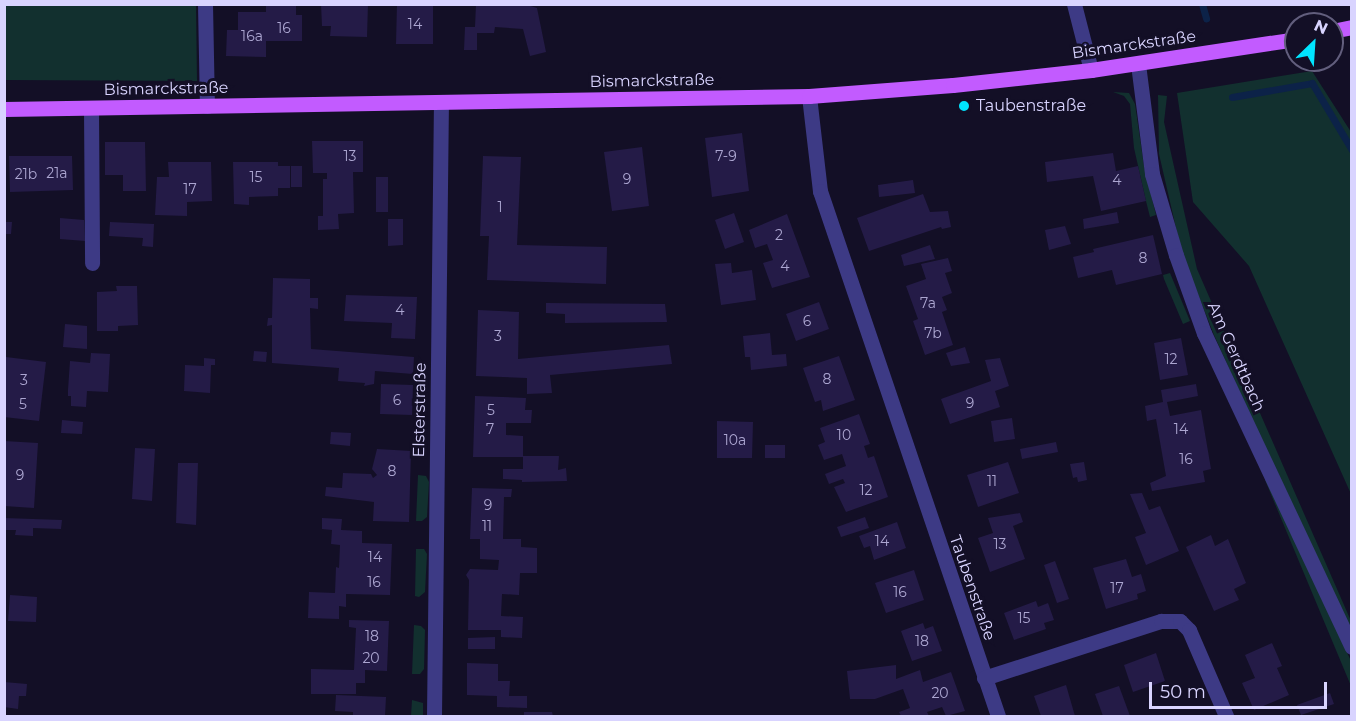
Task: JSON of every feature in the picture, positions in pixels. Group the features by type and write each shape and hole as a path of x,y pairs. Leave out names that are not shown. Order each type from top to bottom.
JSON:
{"main road":[{"name":"Bismarckstraße","path":"4,109 809,96 953,85 1091,70 1284,41"}],"street":[{"path":"205,4 207,106"},
{"path":"1074,4 1091,70"},
{"name":"Am Gerdtbach","path":"1138,64 1152,174 1176,255 1204,333 1352,647"},
{"name":"Taubenstraße","path":"809,96 820,191 998,717"},
{"name":"Elsterstraße","path":"434,717 441,103"},
{"path":"91,108 92,263"},
{"path":"984,678 1161,621 1180,621 1189,630 1226,717"}],"green space":[{"path":"5,4 196,5 197,81 5,80"},
{"path":"1313,72 1351,132 1351,494 1249,266 1193,202 1177,93"},
{"path":"1113,92 1129,93 1135,104 1144,166 1156,215 1150,217 1134,148 1130,104 1124,96"},
{"path":"1158,95 1167,96 1164,122 1197,269 1351,621 1351,638 1214,335 1182,254 1159,154"},
{"path":"1170,273 1190,321 1183,324 1164,279 1163,275"},
{"path":"418,475 426,476 429,482 427,517 422,521 416,521"},
{"path":"1265,480 1267,480 1351,661 1351,686"},
{"path":"416,549 424,549 427,554 425,592 419,597 415,596"},
{"path":"414,625 421,626 425,630 424,669 420,674 412,674"},
{"path":"412,700 423,703 423,716 411,716"}],"building":[{"path":"266,4 296,4 296,15 302,15 302,41 266,41 266,57 226,56 227,30 238,30 238,12 266,12"},
{"path":"321,4 368,4 367,37 330,36 331,26 322,26"},
{"path":"397,4 433,4 433,44 396,44"},
{"path":"476,4 524,4 537,8 546,52 530,56 523,29 495,27 494,33 477,33 477,50 464,50 465,27 475,27"},
{"path":"742,133 749,191 712,197 705,138"},
{"path":"312,141 363,141 363,172 353,172 354,213 338,214 339,229 318,230 318,216 323,216 323,179 327,179 327,173 313,173"},
{"path":"105,142 145,142 146,191 123,191 123,175 105,175"},
{"path":"642,147 649,206 612,211 604,152"},
{"path":"1113,153 1116,171 1138,166 1146,201 1101,211 1093,176 1047,182 1045,162"},
{"path":"9,156 72,156 73,190 10,192"},
{"path":"483,156 521,157 517,245 607,247 606,284 487,280 489,236 480,236"},
{"path":"168,162 211,162 212,201 187,202 187,216 155,215 157,177 169,177"},
{"path":"233,162 278,162 278,166 290,166 290,188 278,188 278,196 249,197 249,205 234,204"},
{"path":"291,166 302,166 302,187 291,187"},
{"path":"376,177 388,177 388,212 376,212"},
{"path":"913,180 915,193 879,197 878,185"},
{"path":"923,194 930,212 948,211 951,227 942,229 941,227 869,251 857,218"},
{"path":"1117,212 1119,223 1084,229 1083,219"},
{"path":"734,213 744,242 725,249 715,220"},
{"path":"787,214 810,277 772,288 763,263 773,260 767,244 755,248 749,230"},
{"path":"60,218 84,220 85,241 60,239"},
{"path":"388,219 403,219 403,245 388,246"},
{"path":"4,222 12,222 11,234 4,234"},
{"path":"110,222 154,224 153,247 142,246 143,238 109,236"},
{"path":"1065,226 1071,244 1049,250 1045,230"},
{"path":"1153,235 1162,274 1116,285 1112,270 1078,278 1073,257 1094,252 1093,249"},
{"path":"930,245 935,259 904,266 901,255"},
{"path":"948,258 952,271 945,273 952,293 942,297 947,310 942,312 953,345 925,355 913,321 918,319 906,286 926,279 921,264"},
{"path":"731,263 732,273 752,270 756,300 721,305 715,264"},
{"path":"273,278 310,279 310,298 318,298 318,309 310,308 311,349 414,357 413,374 375,371 374,384 364,386 365,383 338,381 339,368 272,363 272,325 267,326 268,318 272,318"},
{"path":"116,286 137,286 138,325 118,326 118,331 97,331 97,292 117,291"},
{"path":"346,295 417,297 415,339 391,338 392,323 344,321"},
{"path":"819,302 829,329 796,341 786,314"},
{"path":"546,303 665,304 667,322 565,323 565,314 546,313"},
{"path":"478,310 519,312 518,359 669,345 672,364 550,375 552,393 527,394 527,378 476,376"},
{"path":"65,324 87,326 87,349 63,347"},
{"path":"770,333 772,355 786,354 787,366 751,370 750,357 745,357 743,336"},
{"path":"1181,338 1188,375 1160,380 1154,343"},
{"path":"965,347 970,363 951,366 946,353"},
{"path":"254,351 267,352 266,362 253,361"},
{"path":"91,353 110,354 108,392 87,391 86,407 71,406 71,396 68,396 70,361 90,363"},
{"path":"839,356 855,400 823,411 821,400 815,402 803,368"},
{"path":"6,357 46,362 39,421 4,417"},
{"path":"204,358 215,359 215,365 211,365 210,393 184,391 185,365 204,366"},
{"path":"1000,358 1009,386 995,391 1000,407 950,424 941,399 991,381 985,360"},
{"path":"381,384 413,385 412,415 380,414"},
{"path":"1196,384 1198,396 1167,402 1170,416 1201,410 1211,469 1203,471 1205,482 1152,491 1150,483 1166,476 1156,419 1147,421 1145,406 1163,402 1161,390"},
{"path":"475,396 526,398 525,410 532,410 531,423 506,423 506,435 523,436 523,457 473,457"},
{"path":"859,414 870,444 864,446 868,458 874,456 888,497 846,512 834,487 845,483 843,479 829,484 825,474 846,466 842,454 824,460 818,445 825,442 820,428"},
{"path":"1012,418 1015,439 994,442 991,421"},
{"path":"62,420 83,422 82,434 61,433"},
{"path":"717,421 753,422 752,458 717,458"},
{"path":"331,432 351,433 350,446 330,444"},
{"path":"4,441 38,443 34,508 4,506"},
{"path":"1056,442 1058,452 1022,459 1020,449"},
{"path":"765,445 785,445 785,458 765,458"},
{"path":"135,448 155,449 152,501 132,499"},
{"path":"377,449 411,451 409,522 373,521 374,502 325,496 326,487 342,488 343,473 371,474 373,478 377,475 372,469"},
{"path":"523,456 559,456 558,470 566,468 567,481 522,482 522,480 503,479 503,469 523,469"},
{"path":"1008,462 1019,493 978,507 967,475"},
{"path":"1084,462 1087,480 1078,482 1077,477 1073,478 1070,464"},
{"path":"178,463 198,463 196,525 176,523"},
{"path":"472,488 512,489 511,497 504,497 503,539 521,539 521,547 537,548 537,573 520,573 519,595 502,594 501,616 523,617 522,638 501,637 501,630 468,630 469,580 466,575 470,569 498,570 499,560 480,559 480,539 470,539"},
{"path":"1142,493 1149,510 1160,506 1179,551 1146,565 1135,537 1146,533 1130,494"},
{"path":"1020,513 1023,522 1013,526 1025,559 990,572 978,538 993,533 988,518"},
{"path":"865,517 869,528 841,537 837,527"},
{"path":"4,518 62,520 61,529 33,528 33,536 15,535 16,530 4,530"},
{"path":"322,518 342,519 341,530 362,531 362,543 392,544 390,595 346,594 346,607 339,606 339,619 308,618 309,592 335,593 336,567 339,568 340,545 331,544 332,530 322,529"},
{"path":"897,522 906,548 874,560 870,546 864,548 859,536"},
{"path":"1211,535 1215,546 1228,539 1246,583 1234,589 1239,600 1214,611 1186,547"},
{"path":"1126,559 1132,577 1141,574 1146,591 1137,594 1138,599 1106,609 1093,568"},
{"path":"1055,561 1069,599 1057,603 1044,565"},
{"path":"914,570 924,600 886,613 875,583"},
{"path":"10,595 37,597 36,622 8,621"},
{"path":"1036,601 1038,607 1048,603 1054,620 1044,623 1046,629 1014,640 1004,613"},
{"path":"349,620 389,621 387,671 365,670 365,683 356,683 356,694 311,694 311,669 354,670 356,628 349,627"},
{"path":"923,623 925,629 933,626 942,651 912,661 901,631"},
{"path":"495,637 495,649 468,649 468,638"},
{"path":"1272,643 1282,666 1277,668 1289,695 1254,710 1242,683 1255,678 1245,655"},
{"path":"1156,653 1165,681 1133,692 1124,665"},
{"path":"467,663 498,664 498,681 510,681 509,696 527,696 527,708 497,707 497,696 467,695"},
{"path":"896,665 896,679 920,670 923,682 951,672 965,711 946,716 942,707 927,712 929,716 901,716 899,712 910,708 903,689 875,699 850,699 847,671"},
{"path":"4,682 27,684 26,696 19,696 18,709 4,707"},
{"path":"1066,685 1075,716 1041,716 1034,696"},
{"path":"1119,686 1130,716 1103,716 1095,694"},
{"path":"1330,693 1334,704 1301,715 1297,705"},
{"path":"336,695 386,697 385,716 353,716 353,712 335,711"},
{"path":"524,712 552,712 553,716 524,716"}],"waterway":[{"path":"1202,4 1206,18"},
{"path":"1232,97 1312,83 1352,150"}],"place":[{"name":"Taubenstraße","path":"964,106"}]}
